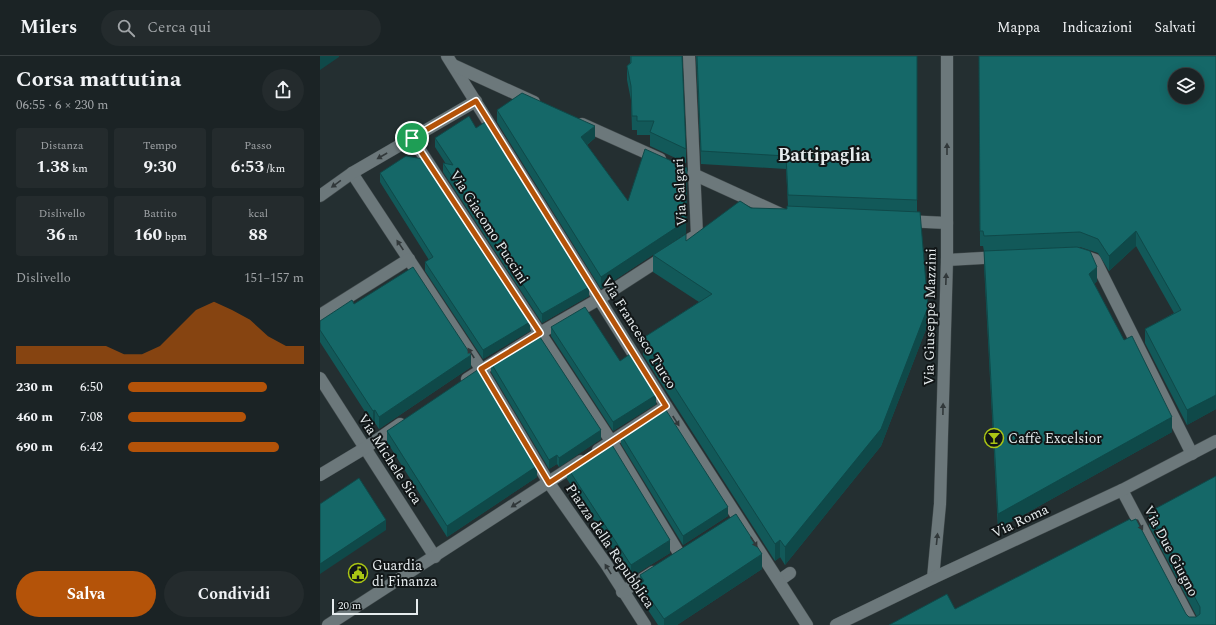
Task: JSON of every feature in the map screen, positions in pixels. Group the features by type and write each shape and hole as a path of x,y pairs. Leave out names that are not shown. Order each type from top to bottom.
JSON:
{"street":[{"name":"Via Salgari","path":"599,299 696,235 689,56"},
{"name":"Via Giuseppe Mazzini","path":"932,578 940,504 947,260 947,56"},
{"path":"450,61 548,108"},
{"name":"Via Francesco Turco","path":"450,61 666,406 739,518 785,577 807,625"},
{"path":"320,196 352,173 476,101"},
{"path":"570,118 786,216 793,216"},
{"name":"Via Giacomo Puccini","path":"412,138 611,441 680,555"},
{"path":"352,173 481,369 549,483 666,406"},
{"path":"893,221 947,223"},
{"path":"1063,255 1078,254 1095,260 1192,454"},
{"path":"947,260 1009,257"},
{"path":"320,315 409,259"},
{"path":"455,387 481,369 599,299"},
{"name":"Via Michele Sica","path":"320,378 435,557"},
{"path":"320,475 365,448 410,417"},
{"name":"Via Roma","path":"836,625 932,578 1122,490 1216,441"},
{"name":"Piazza della Repubblica","path":"328,625 549,483 606,564 622,592 645,625"},
{"name":"Via Due Giugno","path":"1122,490 1193,625"},
{"path":"726,526 739,518"},
{"path":"622,592 693,546"}],"building":[{"path":"631,56 682,56 686,149 650,132 654,121 637,121 637,116 632,116 631,86 627,66 631,63"},
{"path":"697,56 917,56 917,200 788,195 786,156 701,151"},
{"path":"979,56 1216,56 1216,395 1187,410 1145,329 1181,310 1136,231 1109,256 1098,239 1080,232 984,236 983,231 980,231"},
{"path":"522,93 595,126 581,137 628,201 645,149 687,168 686,221 601,277 497,110"},
{"path":"469,116 476,128 485,122 589,287 542,314 443,163 453,165 435,138"},
{"path":"406,156 423,159 530,322 483,350 425,262 433,257 380,173"},
{"path":"740,201 751,208 787,209 787,206 920,212 928,307 881,429 785,547 780,540 775,544 643,338 712,294 653,255 686,234 686,241"},
{"path":"1077,247 1090,251 1097,267 1089,274 1124,340 1132,336 1172,417 998,514 984,251"},
{"path":"413,267 471,355 379,417 375,410 373,411 320,330 320,321 352,300 354,304"},
{"path":"585,307 620,361 630,354 656,395 613,422 551,327"},
{"path":"538,334 601,430 559,458 557,455 549,460 491,363"},
{"path":"479,369 537,466 447,526 387,431"},
{"path":"664,407 728,507 683,536 621,435"},
{"path":"609,440 670,540 631,565 567,467"},
{"path":"1216,476 1216,625 889,625 947,594 955,609 1130,519 1131,521 1136,519 1186,614 1189,617 1196,617 1200,614 1200,607 1149,512"},
{"path":"359,478 386,520 320,564 320,504"},
{"path":"736,514 762,554 664,619 640,584 644,581 640,575"}],"place":[{"name":"Caffè Excelsior","path":"994,438"},
{"name":"Guardia di Finanza","path":"358,573"}],"district":[{"name":"Battipaglia","path":"824,155"}],"route":[{"path":"476,101 666,406 549,483 481,369 540,333 412,138 476,101"}]}
